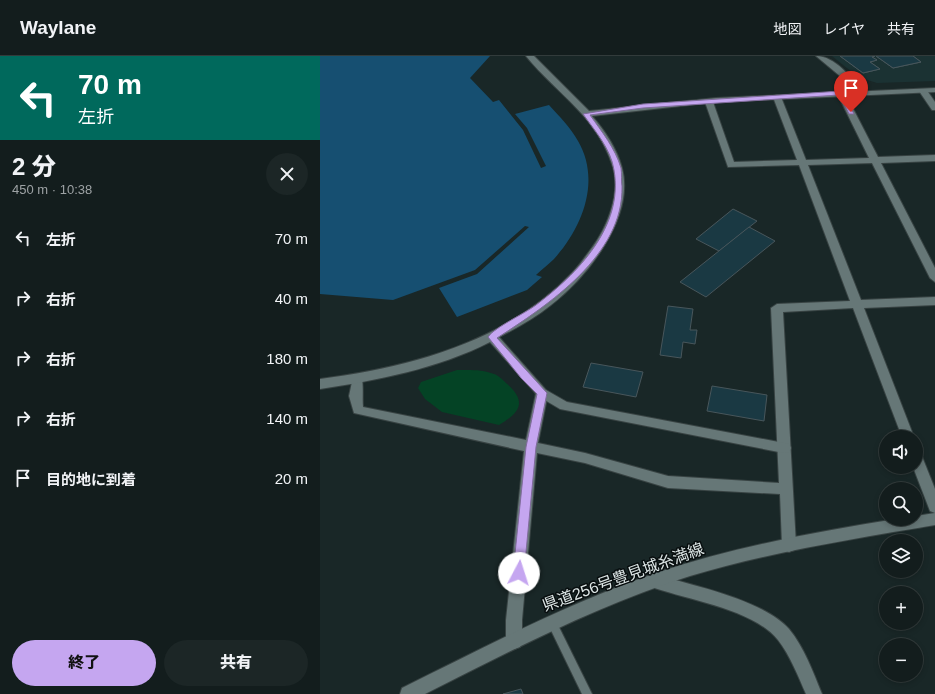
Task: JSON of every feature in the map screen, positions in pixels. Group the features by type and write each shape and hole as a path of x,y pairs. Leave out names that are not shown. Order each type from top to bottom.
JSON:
{"street":[{"path":"320,384 357,380 427,362 492,337 538,308 579,272 594,255 612,221 618,201 618,169 608,145 586,114 530,56"},
{"path":"820,56 849,79 858,92"},
{"path":"586,114 643,106 858,92 935,90"},
{"path":"923,91 935,108"},
{"path":"841,93 935,278"},
{"path":"777,97 905,430"},
{"path":"709,102 731,165 935,158"},
{"path":"789,545 777,308 935,301"},
{"path":"492,337 525,376 542,393 564,406 784,448"},
{"path":"357,380 355,396 358,410 411,423 585,458 668,482 786,489"},
{"path":"514,641 514,620 531,447 542,393"},
{"path":"922,474 935,507"},
{"name":"県道256号豊見城糸満線","path":"408,694 552,622 654,581 718,561 789,545 850,533 935,520"},
{"path":"654,581 743,609 778,628 791,646 814,694"}],"lane":[{"path":"552,622 587,694"}],"shaded area":[{"path":"832,56 935,56 935,81 877,83 858,77"}],"green space":[{"path":"457,370 489,372 499,376 513,389 517,395 519,406 516,411 499,425 442,412 425,399 418,388 421,382"}],"water":[{"path":"320,56 490,56 470,78 493,102 499,100 523,130 541,168 546,166 527,128 515,114 549,105 578,141 585,156 588,171 588,187 586,203 573,233 554,259 536,275 542,277 527,290 457,317 439,288 477,274 529,227 525,226 475,270 393,300 320,294"}],"building":[{"path":"840,56 875,56 872,57 877,60 870,62 880,69 863,73"},
{"path":"840,56 875,56 872,57 877,60 870,62 880,69 863,73"},
{"path":"876,56 913,56 921,62 893,68"},
{"path":"876,56 913,56 921,62 893,68"},
{"path":"733,209 757,221 719,251 696,239"},
{"path":"749,227 775,241 706,297 680,282"},
{"path":"668,306 693,309 690,330 697,330 695,344 683,342 681,358 660,355"},
{"path":"591,363 643,372 636,397 583,387"},
{"path":"712,386 767,395 764,421 707,411"},
{"path":"521,689 523,694 503,694"}],"route":[{"path":"519,573 531,447 542,393 525,376 492,337 538,308 579,272 594,255 612,221 618,201 618,169 608,145 586,114 643,106 841,93 851,112"}]}
